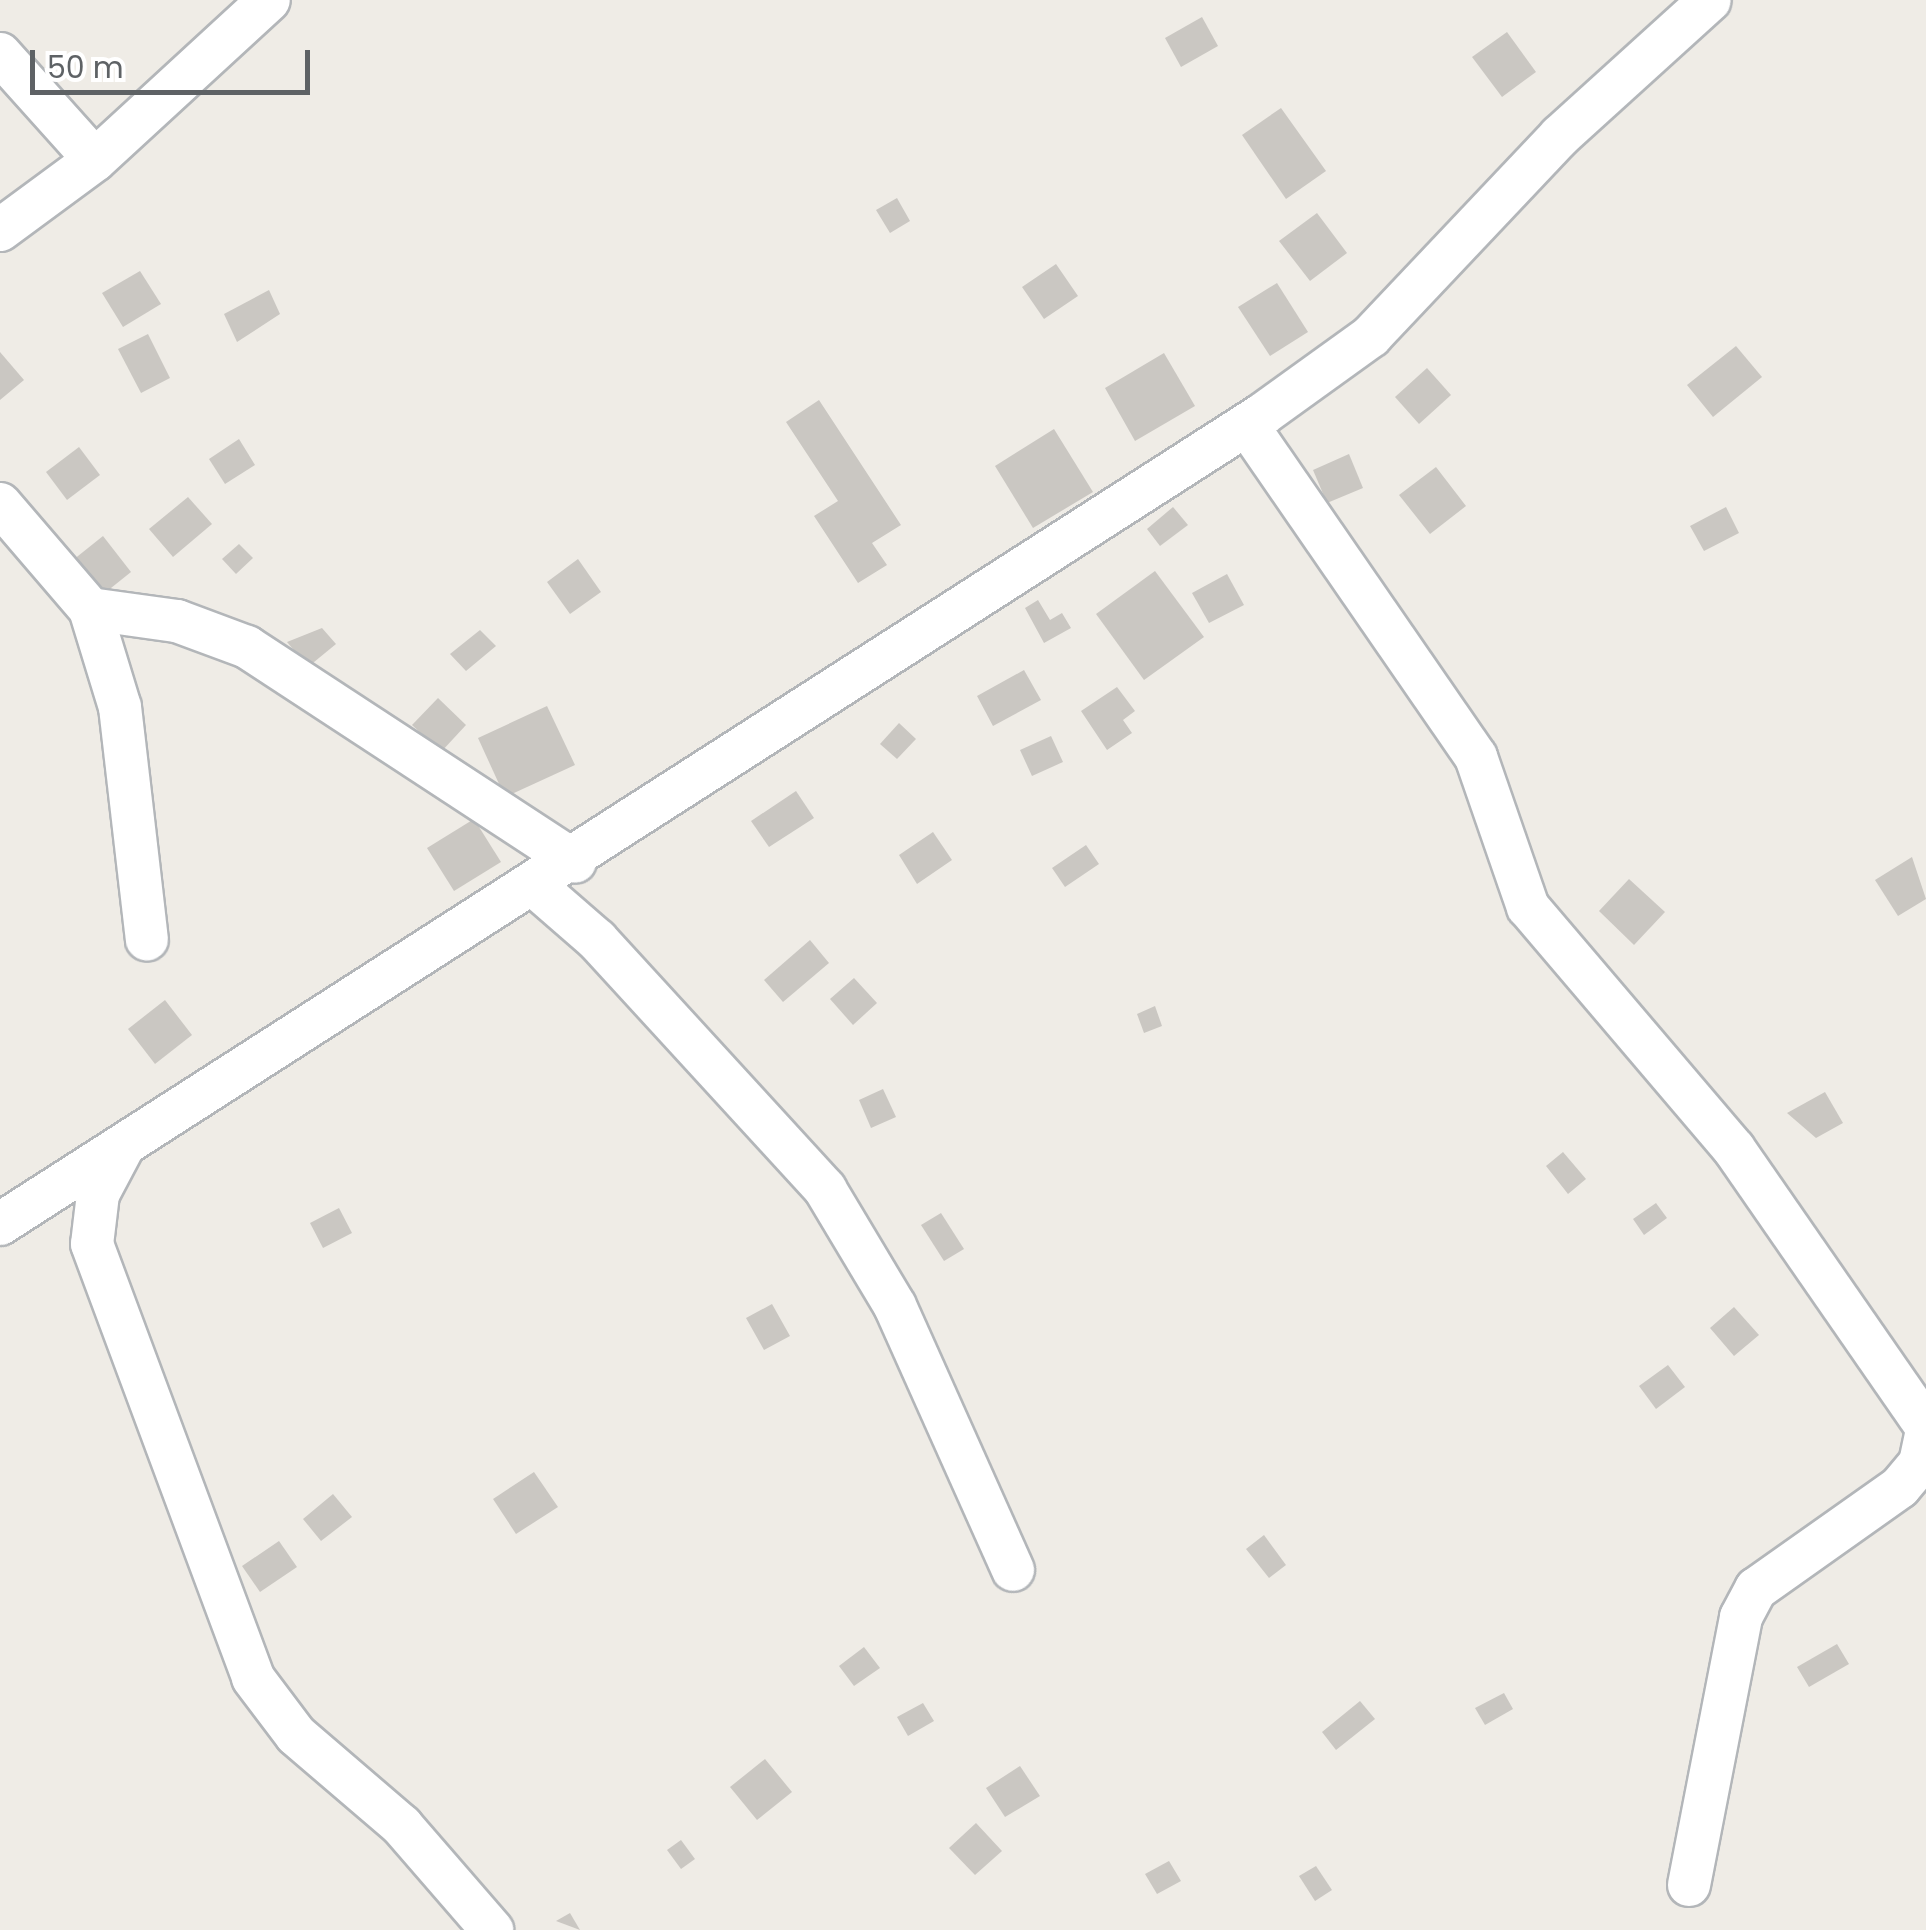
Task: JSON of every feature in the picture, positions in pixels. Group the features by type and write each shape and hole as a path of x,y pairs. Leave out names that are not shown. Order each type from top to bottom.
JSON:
{"street":[{"path":"0,230 95,160 270,0"},
{"path":"0,1224 575,862 1247,425 1372,336 1560,136 1710,0"},
{"path":"0,54 95,160"},
{"path":"1247,425 1476,757 1528,907 1734,1150 1926,1426"},
{"path":"0,504 90,609 120,707 147,939"},
{"path":"90,609 178,622 247,648 575,862"},
{"path":"536,887 597,940 826,1189 895,1306 1013,1570"},
{"path":"123,1146 98,1194 92,1244 252,1678 296,1735 402,1826 492,1930"},
{"path":"1689,1885 1741,1617 1756,1589 1900,1487 1920,1463 1926,1434"}],"building":[{"path":"1202,17 1218,46 1181,67 1165,38"},
{"path":"1507,32 1536,72 1502,97 1472,57"},
{"path":"1281,108 1326,171 1286,199 1242,135"},
{"path":"897,198 910,221 890,233 876,210"},
{"path":"1317,213 1347,253 1310,281 1279,241"},
{"path":"1056,264 1078,296 1044,319 1022,287"},
{"path":"140,271 161,304 123,327 102,293"},
{"path":"1277,283 1308,332 1270,356 1238,307"},
{"path":"269,290 280,314 237,342 224,314"},
{"path":"148,334 170,378 141,393 118,349"},
{"path":"1736,346 1762,377 1713,417 1687,385"},
{"path":"0,352 24,380 0,400"},
{"path":"1164,353 1195,406 1135,441 1105,388"},
{"path":"1427,368 1451,395 1419,424 1395,397"},
{"path":"819,400 901,525 872,543 887,565 858,583 814,516 838,501 786,422"},
{"path":"1054,429 1093,492 1033,528 995,466"},
{"path":"239,439 255,465 225,484 209,459"},
{"path":"79,447 100,475 67,500 46,472"},
{"path":"1349,454 1363,488 1327,503 1313,470"},
{"path":"1436,467 1466,506 1430,534 1399,495"},
{"path":"188,497 212,524 173,557 149,529"},
{"path":"1173,507 1188,525 1160,546 1147,529"},
{"path":"1726,507 1739,533 1704,551 1690,526"},
{"path":"103,536 131,572 96,600 68,564"},
{"path":"239,544 253,558 236,574 222,559"},
{"path":"578,559 601,592 570,614 547,582"},
{"path":"1155,571 1204,637 1144,680 1096,614"},
{"path":"1227,574 1244,605 1209,623 1192,593"},
{"path":"1038,600 1050,620 1062,613 1071,628 1044,643 1025,608"},
{"path":"322,628 336,644 308,667 287,642"},
{"path":"480,630 496,646 466,671 450,654"},
{"path":"1024,670 1041,700 993,726 977,696"},
{"path":"1117,687 1135,711 1123,720 1132,733 1107,750 1081,711"},
{"path":"438,698 466,725 441,752 412,725"},
{"path":"547,706 575,765 505,797 478,738"},
{"path":"899,723 916,739 897,759 880,744"},
{"path":"1051,736 1063,762 1032,776 1020,750"},
{"path":"796,791 814,818 769,847 751,821"},
{"path":"474,819 501,862 454,891 427,848"},
{"path":"933,832 952,860 917,884 899,855"},
{"path":"1086,845 1099,864 1065,887 1052,868"},
{"path":"1912,857 1926,899 1898,916 1875,880"},
{"path":"1629,879 1665,912 1634,945 1599,911"},
{"path":"810,940 829,963 783,1002 764,980"},
{"path":"854,978 877,1003 853,1025 830,999"},
{"path":"165,1000 192,1035 155,1064 128,1029"},
{"path":"1155,1006 1162,1026 1144,1033 1137,1014"},
{"path":"883,1089 896,1117 871,1128 859,1100"},
{"path":"1825,1092 1843,1123 1816,1138 1787,1113"},
{"path":"1563,1152 1586,1179 1568,1194 1546,1166"},
{"path":"1656,1203 1667,1218 1644,1235 1633,1219"},
{"path":"339,1208 352,1233 323,1248 310,1223"},
{"path":"941,1213 964,1249 944,1261 921,1225"},
{"path":"772,1304 790,1336 764,1350 746,1318"},
{"path":"1734,1307 1759,1335 1734,1356 1710,1328"},
{"path":"1668,1365 1685,1387 1656,1409 1639,1386"},
{"path":"534,1472 558,1507 516,1534 493,1499"},
{"path":"333,1494 352,1517 321,1541 303,1519"},
{"path":"1264,1535 1286,1565 1269,1578 1246,1549"},
{"path":"279,1541 297,1567 260,1592 242,1566"},
{"path":"1837,1644 1849,1664 1809,1687 1797,1667"},
{"path":"864,1647 880,1668 854,1686 839,1666"},
{"path":"1504,1693 1513,1709 1485,1725 1475,1708"},
{"path":"1360,1701 1375,1719 1336,1750 1322,1732"},
{"path":"923,1703 934,1721 908,1736 897,1717"},
{"path":"765,1759 792,1792 757,1820 730,1787"},
{"path":"1020,1766 1040,1796 1005,1817 986,1788"},
{"path":"976,1823 1002,1851 975,1875 949,1848"},
{"path":"681,1840 695,1859 681,1869 667,1850"},
{"path":"1169,1861 1181,1881 1157,1894 1145,1874"},
{"path":"1316,1866 1332,1890 1315,1901 1299,1876"},
{"path":"570,1913 580,1930 556,1921"}]}
